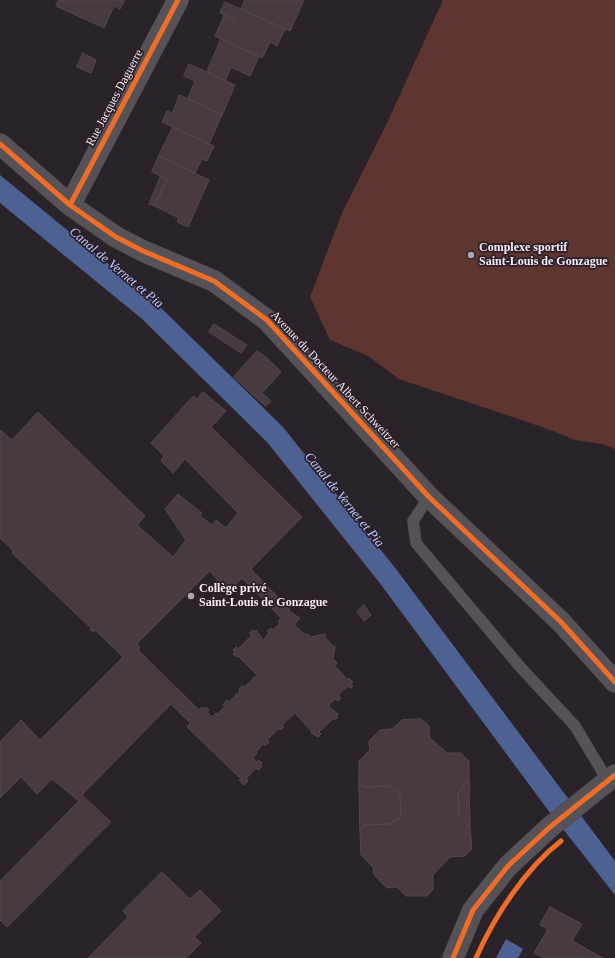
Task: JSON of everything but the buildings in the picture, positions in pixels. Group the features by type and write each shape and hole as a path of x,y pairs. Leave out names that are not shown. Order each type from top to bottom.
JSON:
{"street":[{"name":"Rue Jacques Daguerre","path":"70,205 178,0"},
{"name":"Avenue du Docteur Albert Schweitzer","path":"0,144 70,205 116,237 143,251 214,281 267,320 430,497 561,622 615,682"},
{"path":"453,958 473,910 508,866 550,826 611,778"}],"lane":[{"path":"430,497 412,521 416,543 522,669 575,726 611,778"}],"shaded area":[{"name":"Complexe sportif Saint-Louis de Gonzague","path":"443,0 615,0 615,449 603,444 575,440 548,429 399,379 368,356 330,340 310,297 342,213 388,121"}],"water":[{"name":"Canal de Vernet et Pia","path":"0,175 155,302 283,427 396,569 615,861 615,895 548,810 379,582 267,442 141,318 0,203"},
{"path":"506,939 523,949 518,958 496,958"}],"cycle path":[{"path":"70,205 178,0"},
{"path":"0,144 70,205 116,237 143,251 214,281 267,320 429,497 561,622 615,682"},
{"path":"453,958 473,910 508,866 550,827 615,775"},
{"path":"476,958 501,910 535,865 561,841"}],"place":[{"name":"Complexe sportif Saint-Louis de Gonzague","path":"471,255"},
{"name":"Collège privé Saint-Louis de Gonzague","path":"191,596"}]}
